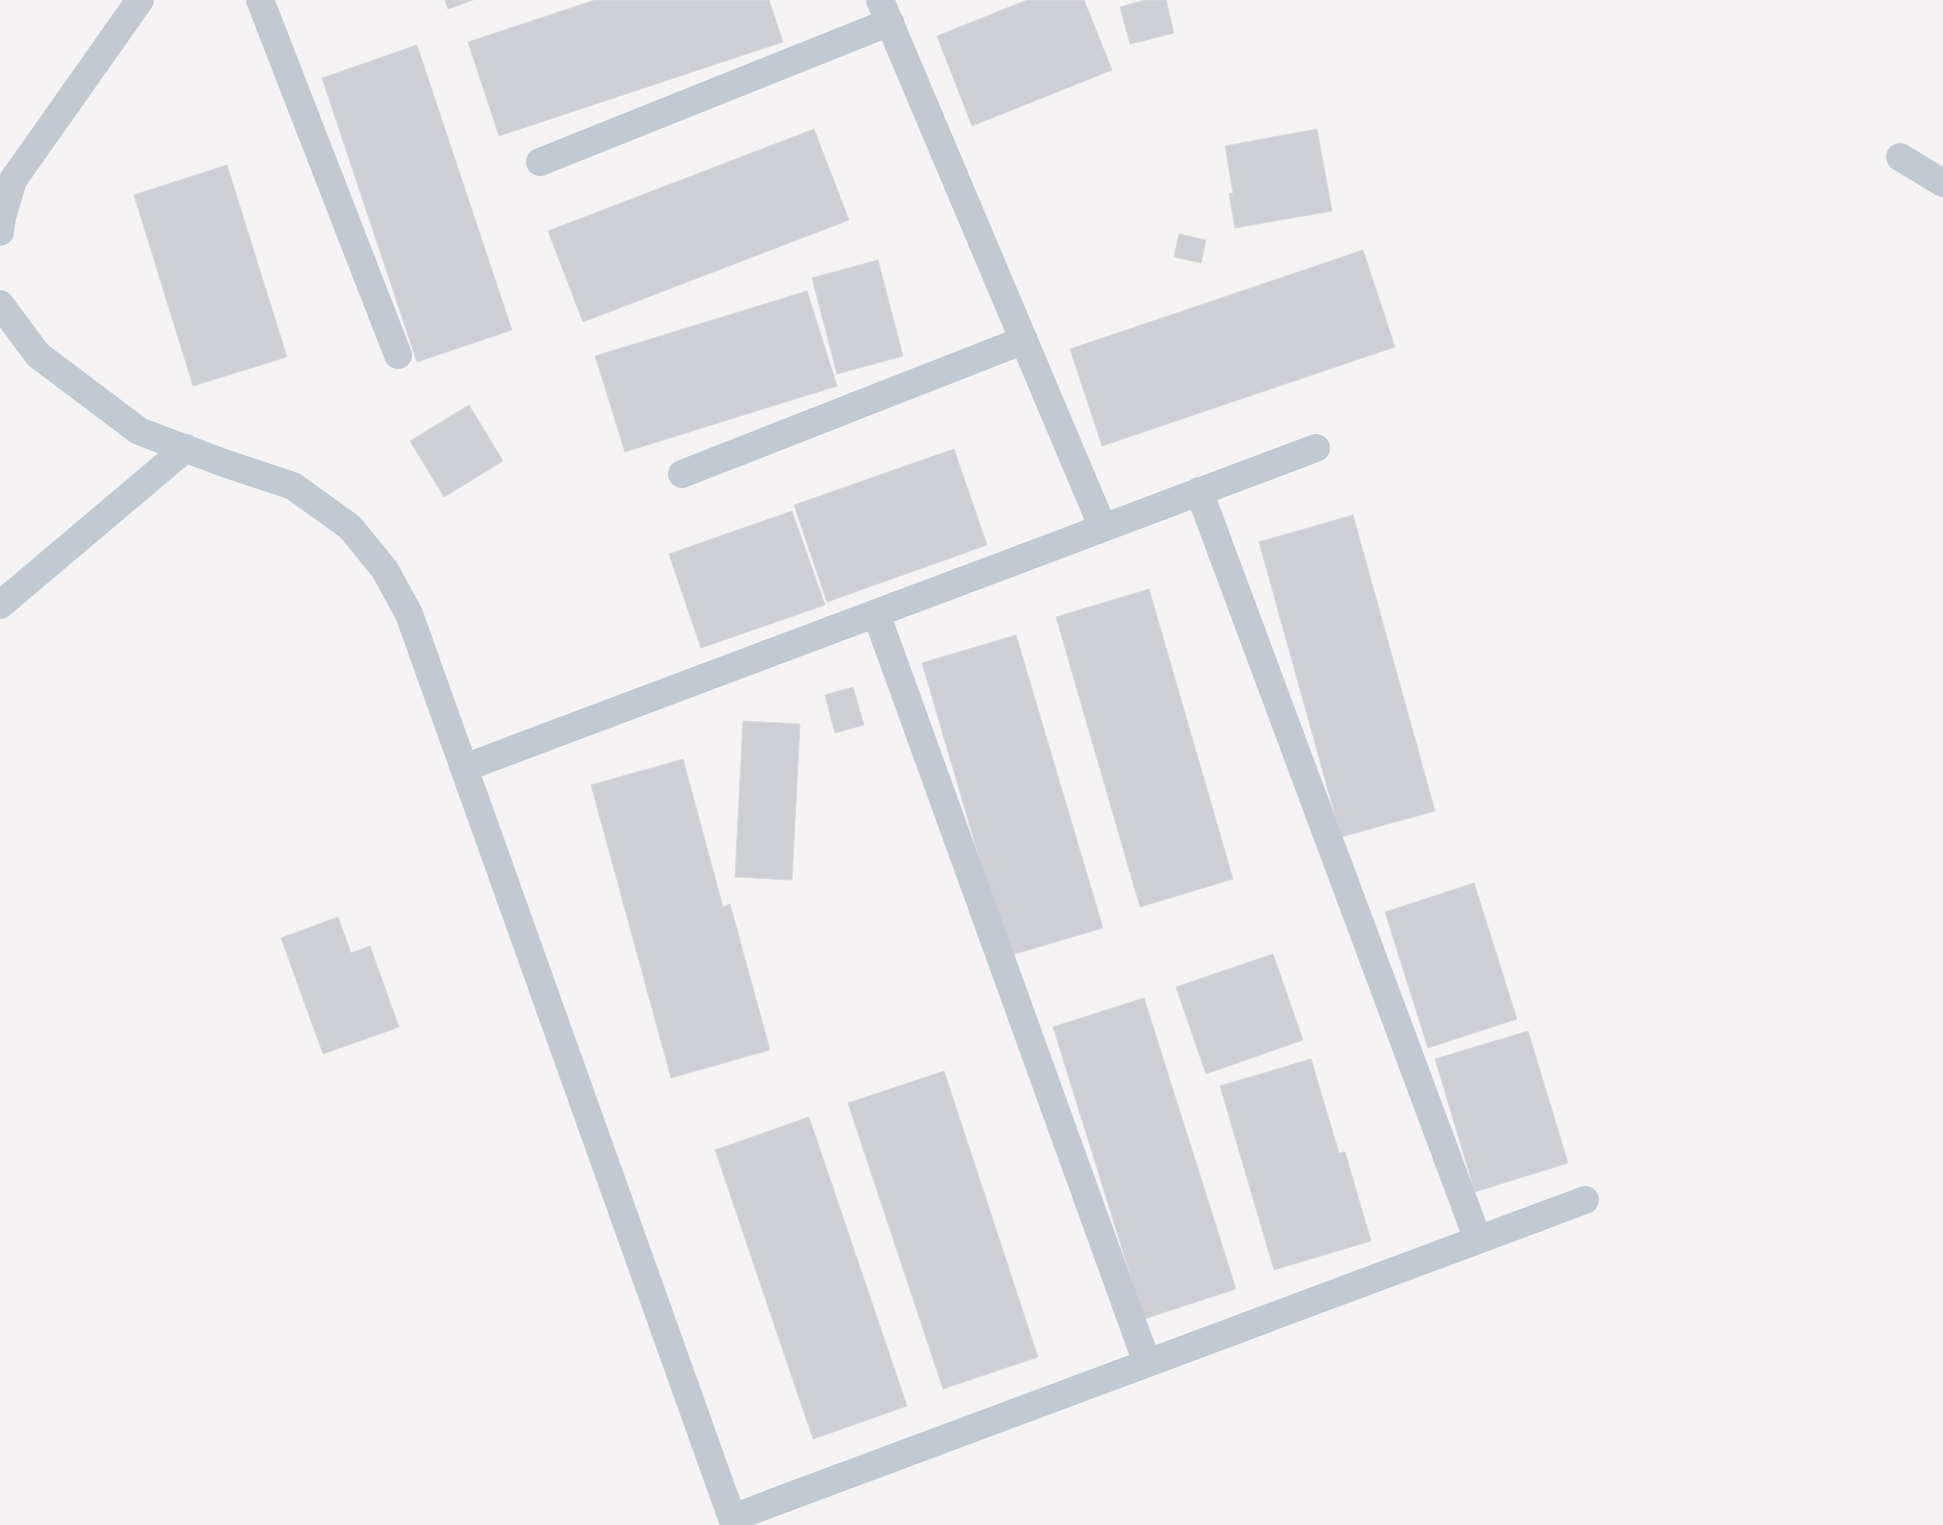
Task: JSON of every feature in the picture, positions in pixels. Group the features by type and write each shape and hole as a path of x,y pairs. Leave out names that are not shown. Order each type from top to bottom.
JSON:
{"street":[{"path":"0,232 2,217 13,180 140,0"},
{"path":"260,0 398,355"},
{"path":"540,162 885,11 1103,528"},
{"path":"1900,157 1943,183"},
{"path":"0,304 38,356 139,431 293,486 350,527 384,570 409,614 733,1522 1147,1363 1585,1200"},
{"path":"682,474 1024,340"},
{"path":"0,605 186,448"},
{"path":"464,768 1316,448"},
{"path":"1199,491 1478,1240"},
{"path":"876,613 1147,1363"}],"building":[{"path":"445,0 473,0 448,9"},
{"path":"595,0 769,0 783,42 499,136 468,42"},
{"path":"1027,0 1084,0 1112,70 972,126 937,36"},
{"path":"1145,0 1166,0 1174,33 1130,44 1120,7"},
{"path":"417,45 512,330 417,362 322,78"},
{"path":"814,129 849,220 583,322 548,231"},
{"path":"1317,129 1332,211 1235,228 1229,194 1233,193 1225,146"},
{"path":"227,165 287,357 193,386 134,195"},
{"path":"1179,234 1206,240 1201,263 1174,257"},
{"path":"1363,250 1395,347 1102,446 1070,349"},
{"path":"878,260 903,356 837,374 812,278"},
{"path":"807,291 837,386 625,452 595,356"},
{"path":"469,405 503,461 444,497 410,441"},
{"path":"954,449 987,545 827,602 794,505"},
{"path":"792,511 825,605 701,648 669,554"},
{"path":"1353,515 1435,811 1341,837 1259,542"},
{"path":"1149,589 1233,879 1140,907 1056,617"},
{"path":"1016,635 1103,928 1008,956 922,663"},
{"path":"853,687 864,725 835,733 825,695"},
{"path":"743,721 800,724 792,880 735,877"},
{"path":"683,759 723,907 730,904 770,1050 671,1078 591,785"},
{"path":"1474,883 1517,1019 1428,1048 1385,912"},
{"path":"338,917 351,953 370,946 399,1027 323,1054 281,938"},
{"path":"1273,954 1303,1040 1206,1074 1176,987"},
{"path":"1144,998 1236,1289 1144,1319 1053,1027"},
{"path":"1528,1031 1568,1163 1475,1192 1435,1059"},
{"path":"1311,1059 1339,1153 1345,1152 1371,1241 1274,1270 1220,1086"},
{"path":"944,1071 1038,1357 943,1389 848,1103"},
{"path":"809,1117 907,1406 813,1439 715,1150"}]}
